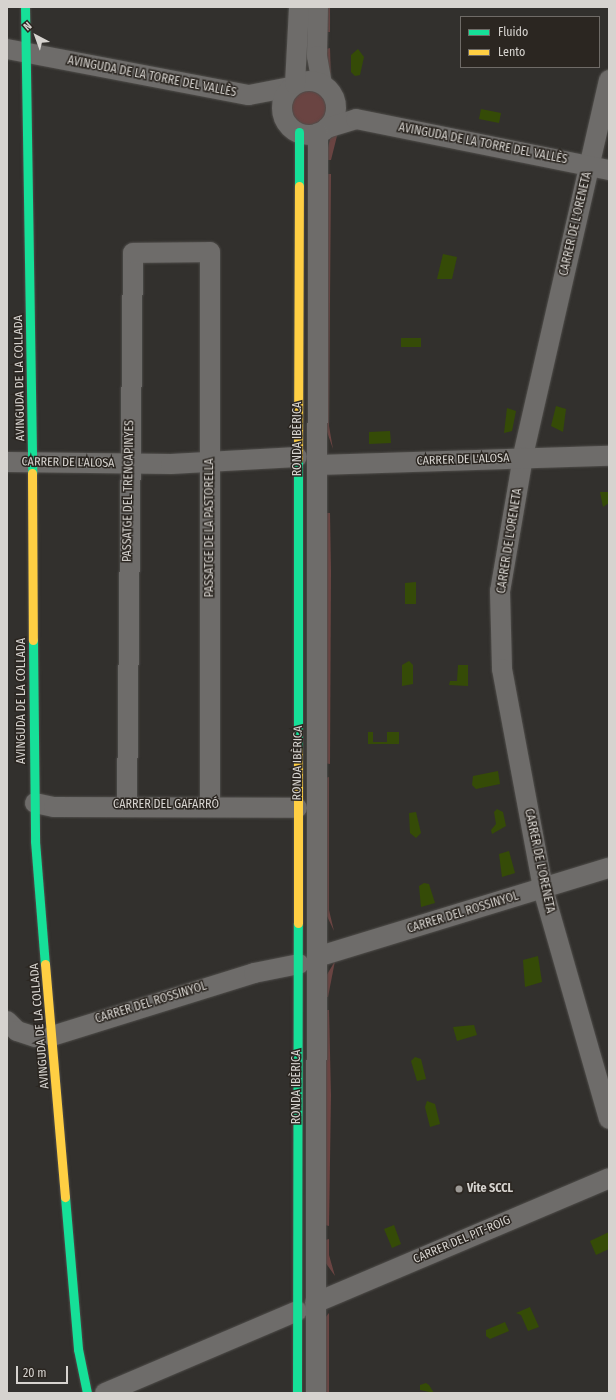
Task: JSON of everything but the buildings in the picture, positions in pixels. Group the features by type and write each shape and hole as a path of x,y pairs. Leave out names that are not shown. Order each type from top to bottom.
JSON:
{"street":[{"name":"AVINGUDA DE LA COLLADA","path":"25,7 29,54 35,803 44,1036 78,1349 88,1393"},
{"path":"293,86 299,7"},
{"path":"318,7 317,56 322,84 335,102"},
{"name":"AVINGUDA DE LA TORRE DEL VALLÈS","path":"7,49 249,95 282,112"},
{"name":"CARRER DE L'ORENETA","path":"609,80 524,457 500,591 502,669 542,889 609,1119"},
{"path":"322,84 308,81 293,86 285,94 282,112 288,124 299,132 322,130"},
{"name":"AVINGUDA DE LA TORRE DEL VALLÈS","path":"249,95 293,86"},
{"name":"AVINGUDA DE LA TORRE DEL VALLÈS","path":"335,102 356,119 609,170"},
{"name":"RONDA IBÈRICA","path":"308,961 318,465 322,130 335,112 335,102"},
{"name":"AVINGUDA DE LA TORRE DEL VALLÈS","path":"322,130 356,119"},
{"name":"RONDA IBÈRICA","path":"297,1393 306,1307 318,1232 308,961 297,808 299,132"},
{"name":"PASSATGE DE LA PASTORELLA","path":"210,252 210,805"},
{"name":"PASSATGE DEL TRENCAPINYES","path":"127,805 128,464 133,253 210,252"},
{"name":"CARRER DE L'ALOSA","path":"318,465 524,457 609,456"},
{"name":"CARRER DE L'ALOSA","path":"7,462 128,464 210,462 297,457"},
{"name":"CARRER DEL GAFARRÓ","path":"35,803 54,807 210,805 297,808"},
{"name":"CARRER DEL ROSSINYOL","path":"44,1036 254,973 308,961 609,868"},
{"path":"7,1021 16,1031 44,1036"},
{"name":"CARRER DEL PIT-ROIG","path":"105,1393 609,1178"},
{"name":"RONDA IBÈRICA","path":"306,1307 316,1393"}],"shaded area":[{"path":"326,7 330,7 330,32 326,32"},
{"path":"330,48 331,80 326,49"},
{"path":"358,49 364,57 360,75 355,76 351,72 351,55"},
{"path":"308,89 318,92 324,98 327,108 324,118 318,124 308,127 298,124 292,118 289,108 292,98 298,92"},
{"path":"481,109 501,113 499,123 479,119"},
{"path":"338,132 331,160 325,160 330,139"},
{"path":"325,174 331,174 329,426 333,449 326,429"},
{"path":"443,254 457,257 452,279 437,279"},
{"path":"401,338 421,338 421,347 401,347"},
{"path":"556,406 566,409 563,432 551,426"},
{"path":"507,408 516,411 512,431 504,433"},
{"path":"390,431 391,443 369,444 369,432"},
{"path":"600,492 609,492 609,503 603,507"},
{"path":"326,513 330,513 331,571 330,764 324,763"},
{"path":"416,582 416,604 405,604 405,583"},
{"path":"409,661 413,665 413,684 402,686 402,665"},
{"path":"458,665 468,665 468,686 449,685 450,681 457,681"},
{"path":"368,732 373,732 373,742 387,742 387,732 399,732 399,744 368,744"},
{"path":"498,771 500,784 476,789 472,785 473,776"},
{"path":"329,777 329,910 334,931 326,914 325,778"},
{"path":"497,809 503,812 506,826 492,834 491,830 496,824 494,812"},
{"path":"416,812 421,833 416,838 410,833 409,813"},
{"path":"509,851 515,873 502,877 499,854"},
{"path":"424,883 429,884 435,903 421,907 419,886"},
{"path":"538,956 542,982 525,987 523,960"},
{"path":"335,961 328,997 324,997 325,978"},
{"path":"325,1010 329,1010 331,1095 329,1226 325,1225"},
{"path":"474,1025 477,1035 457,1041 453,1027"},
{"path":"415,1057 421,1059 426,1079 417,1081 411,1061"},
{"path":"427,1101 435,1104 440,1124 430,1127 425,1107"},
{"path":"394,1225 401,1244 392,1248 384,1229"},
{"path":"609,1232 609,1249 596,1255 590,1241"},
{"path":"329,1239 329,1255 335,1276 325,1262 325,1240"},
{"path":"530,1307 539,1327 528,1331 521,1315 516,1313"},
{"path":"329,1313 329,1393 324,1393 325,1318"},
{"path":"505,1322 509,1331 490,1339 486,1336 486,1330"},
{"path":"426,1383 434,1393 420,1390 420,1385"}],"traffic: fast":[{"path":"25,7 32,473"},
{"path":"299,132 299,186"},
{"path":"298,459 298,750"},
{"path":"33,640 35,841 45,964"},
{"path":"297,1393 298,923"},
{"path":"65,1197 78,1349 87,1393"}],"traffic: slow":[{"path":"298,459 299,186"},
{"path":"32,473 33,640"},
{"path":"298,750 298,923"},
{"path":"45,964 65,1197"}],"place":[{"name":"Vite SCCL","path":"459,1189"}]}
